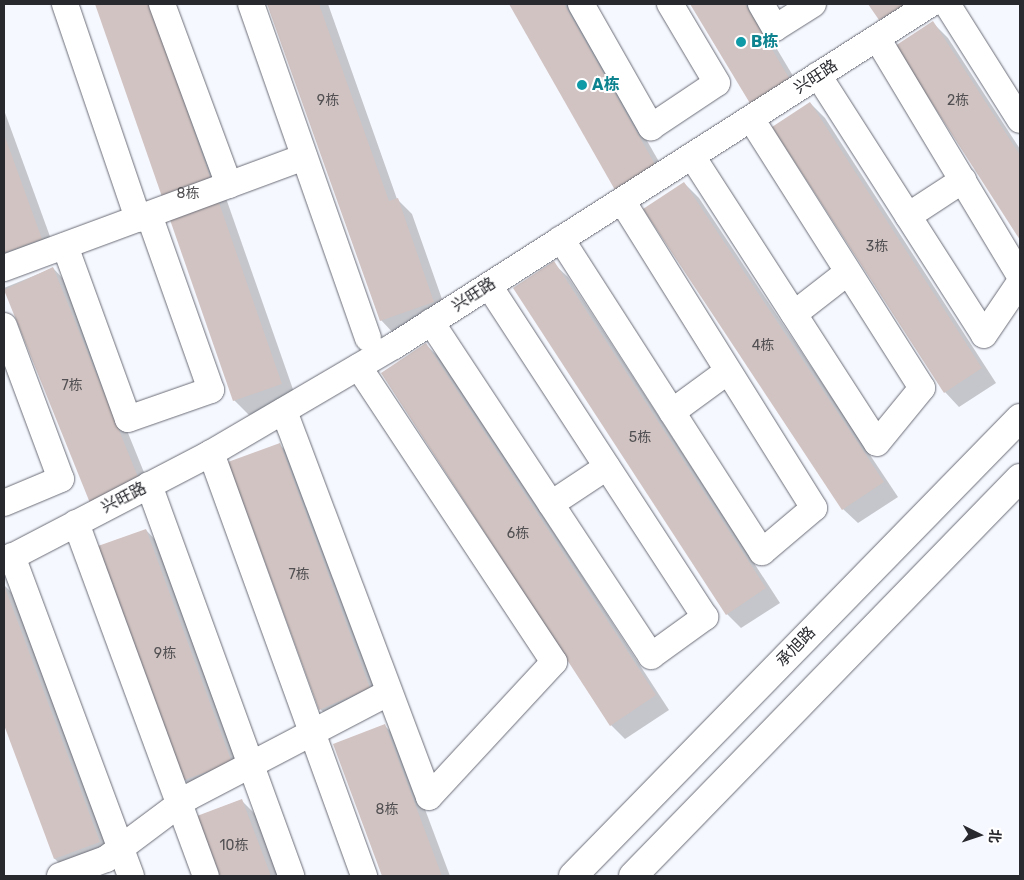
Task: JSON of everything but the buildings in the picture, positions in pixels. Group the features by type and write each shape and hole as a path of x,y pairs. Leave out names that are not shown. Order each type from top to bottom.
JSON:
{"main road":[{"name":"承旭路","path":"573,876 1020,418"},
{"path":"633,876 1020,478"}],"street":[{"path":"65,4 143,217 211,390 128,419 65,246"},
{"path":"162,4 229,185"},
{"path":"251,4 368,338"},
{"path":"581,4 652,127 717,82 670,4"},
{"path":"761,4 775,28 813,4"},
{"name":"兴旺路","path":"8,559 211,453 359,367 930,4"},
{"path":"947,4 1020,120"},
{"path":"877,38 1020,276"},
{"path":"818,75 984,335 1020,282"},
{"path":"692,156 877,443 922,388 751,118"},
{"path":"4,268 304,158"},
{"path":"908,216 963,180"},
{"path":"561,239 762,552 814,508 622,201"},
{"path":"794,314 848,272"},
{"path":"432,322 651,656 705,616 489,286"},
{"path":"4,326 61,479 4,503"},
{"path":"284,411 388,694 429,797 554,662 359,367"},
{"path":"672,412 728,371"},
{"path":"211,453 364,876"},
{"path":"551,504 607,467"},
{"path":"149,485 292,876"},
{"path":"76,523 206,876"},
{"path":"8,559 131,876"},
{"path":"60,876 106,859 180,804 311,731 388,694"}],"place":[{"name":"B栋","path":"741,42"},
{"name":"A栋","path":"582,85"}]}
